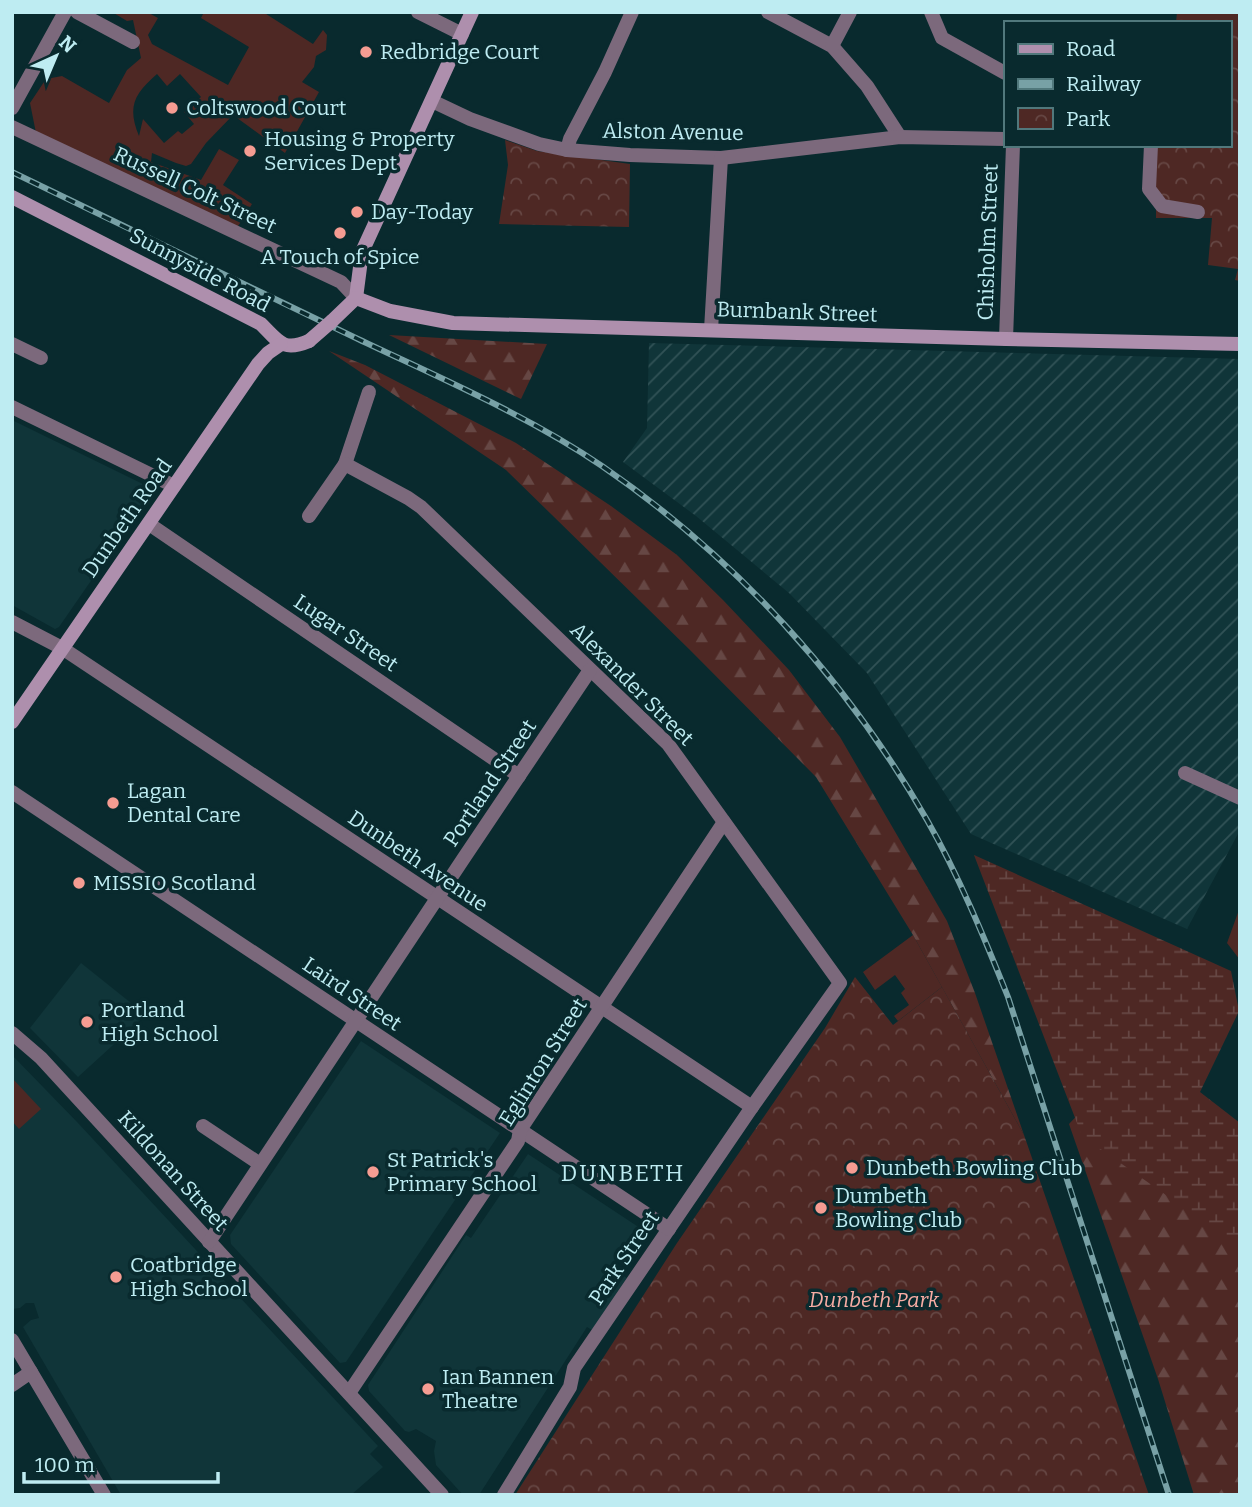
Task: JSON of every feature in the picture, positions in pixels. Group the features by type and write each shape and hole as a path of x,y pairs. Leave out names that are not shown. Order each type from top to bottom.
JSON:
{"main road":[{"path":"281,344 296,346 309,341 356,298 362,252 472,12"},
{"name":"Sunnyside Road","path":"12,197 261,324 281,344"},
{"name":"Burnbank Street","path":"356,298 390,311 453,323 1006,340 1240,344"},
{"name":"Dunbeth Road","path":"12,722 258,364 281,344"}],"street":[{"path":"12,108 65,12"},
{"path":"77,12 132,43"},
{"path":"418,12 462,34"},
{"path":"567,149 632,12"},
{"path":"768,12 832,46 867,86 900,137"},
{"path":"832,46 850,12"},
{"path":"931,12 942,38 1004,73"},
{"name":"Alston Avenue","path":"432,101 539,144 630,155 721,158 900,137 1004,139"},
{"name":"Russell Colt Street","path":"12,127 341,282 356,298"},
{"name":"Chisholm Street","path":"1006,340 1013,147"},
{"path":"1151,147 1149,190 1162,206 1198,212"},
{"path":"711,330 721,158"},
{"path":"12,344 41,358"},
{"path":"309,516 345,464 369,392"},
{"path":"12,407 174,486"},
{"name":"Alexander Street","path":"345,464 408,498 421,508 668,744 840,983"},
{"name":"Lugar Street","path":"149,524 519,776"},
{"name":"Dunbeth Avenue","path":"12,622 62,648 752,1107"},
{"name":"Portland Street","path":"209,1242 590,670"},
{"path":"1185,773 1240,798"},
{"name":"Laird Street","path":"12,792 669,1229"},
{"name":"Eglinton Street","path":"349,1393 518,1141 520,1130 724,822"},
{"name":"Park Street","path":"504,1495 570,1387 574,1368 840,983"},
{"name":"Kildonan Street","path":"12,1033 41,1058 442,1495"},
{"path":"203,1126 260,1164"},
{"path":"12,1340 104,1495"},
{"path":"12,1385 31,1372"}],"shaded area":[{"path":"649,343 1240,359 1240,830 1187,929 971,834 867,673 789,593 696,516 623,462 647,428"},
{"path":"12,420 153,491 59,627 55,629 12,605"},
{"name":"Portland High School","path":"81,963 146,1015 78,1077 30,1028"},
{"name":"St Patrick's Primary School","path":"361,1041 500,1133 346,1362 340,1363 231,1244 230,1235"},
{"name":"Coatbridge High School","path":"12,1055 378,1446 370,1454 383,1467 351,1495 121,1495 23,1327 31,1320 39,1318 34,1303 26,1303 20,1308 12,1309"},
{"path":"528,1154 640,1228 613,1269 627,1278 592,1330 587,1327 479,1495 463,1495 436,1465 436,1441 416,1429 405,1431 369,1391 368,1385 466,1235 471,1238"}],"green space":[{"path":"112,12 147,12 158,18 148,35 152,44 228,85 249,47 201,18 204,12 263,12 313,44 323,30 327,35 326,50 316,56 314,67 302,82 319,92 285,153 233,115 206,143 191,164 186,166 152,153 151,162 201,180 219,149 239,160 223,185 252,204 235,231 37,138 30,103 46,79 62,76 109,103 127,70 141,58 133,20 127,21","holes":["157,74 167,86 180,74 201,97 184,112 194,124 182,134 178,131 164,143 143,119 139,136 133,109 138,95"]},
{"path":"1177,12 1240,12 1240,281 1235,280 1238,269 1208,265 1212,218 1156,218 1156,147 1231,147 1231,21 1176,21"},
{"path":"505,140 537,151 630,164 629,227 499,224 508,165"},
{"path":"389,335 547,344 521,399"},
{"path":"329,351 365,365 516,443 611,506 677,555 789,670 840,737 947,921 1024,1135 913,935 816,777 506,470"},
{"path":"974,855 1231,971 1239,1011 1200,1092 1240,1123 1240,1247 1082,1136"},
{"path":"1240,907 1240,960 1227,943"},
{"path":"913,935 942,987 898,1021 894,1016 909,1005 901,993 905,989 895,975 875,990 863,972"},
{"name":"Dunbeth Park","path":"855,977 893,1025 942,987 1024,1135 1149,1495 515,1495 677,1243 825,1028"},
{"path":"12,1078 41,1109 19,1129 12,1121"},
{"path":"1088,1104 1240,1236 1240,1495 1194,1495 1158,1379 1069,1124"}],"railway":[{"path":"12,172 483,398 544,430 602,466 698,540 742,581 824,670 895,768 939,841 971,907 1008,997 1169,1495"}],"place":[{"name":"Redbridge Court","path":"366,52"},
{"name":"Coltswood Court","path":"172,108"},
{"name":"Housing & Property Services Dept","path":"250,151"},
{"name":"Day-Today","path":"357,212"},
{"name":"A Touch of Spice","path":"340,233"},
{"name":"Lagan Dental Care","path":"113,803"},
{"name":"MISSIO Scotland","path":"79,883"},
{"name":"Portland High School","path":"87,1022"},
{"name":"Dunbeth Bowling Club","path":"852,1168"},
{"name":"St Patrick's Primary School","path":"373,1172"},
{"name":"Dumbeth Bowling Club","path":"821,1208"},
{"name":"Coatbridge High School","path":"116,1277"},
{"name":"Ian Bannen Theatre","path":"428,1389"}],"district":[{"name":"DUNBETH","path":"623,1173"}]}
